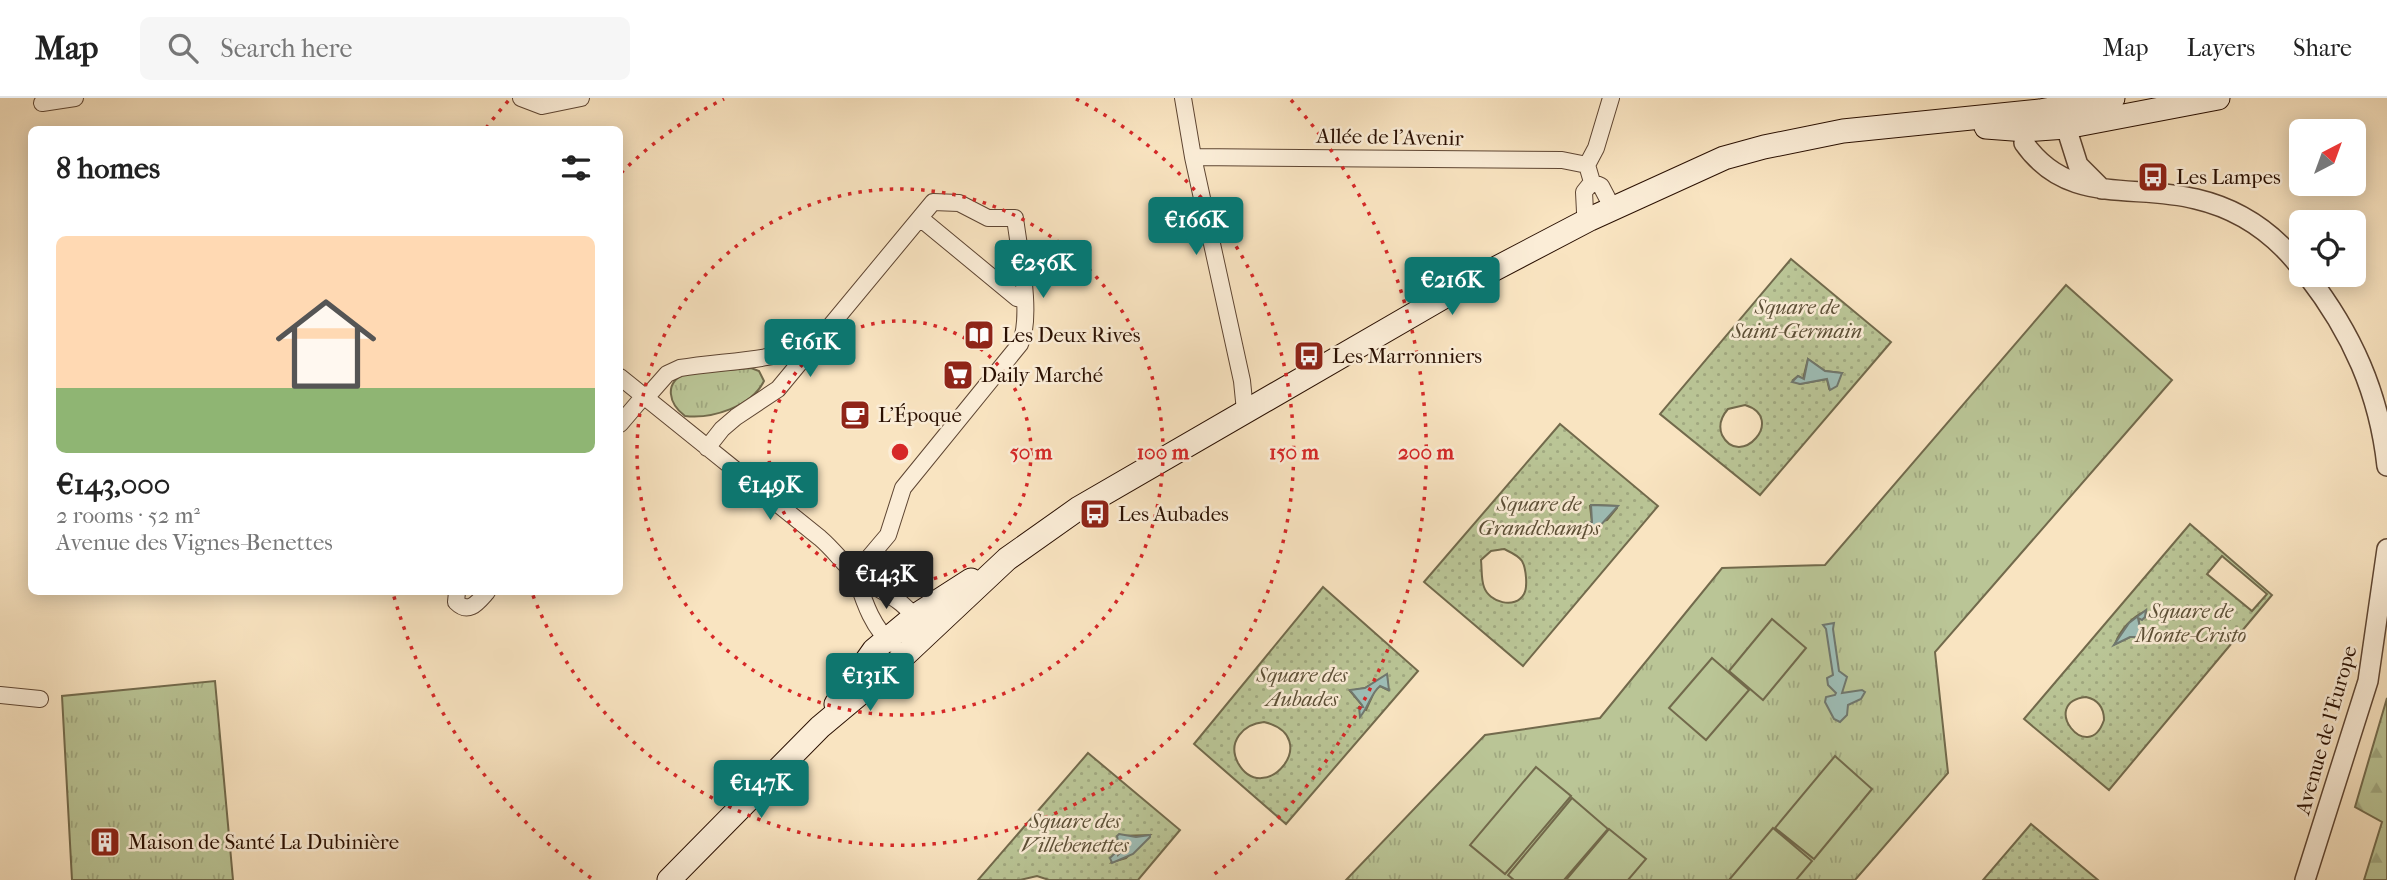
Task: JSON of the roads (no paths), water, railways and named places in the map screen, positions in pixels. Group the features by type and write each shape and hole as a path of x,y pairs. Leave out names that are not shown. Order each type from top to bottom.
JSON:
{"main road":[{"path":"820,727 874,650 915,616 1007,559 1079,508 1466,284 1590,219 1724,158 1764,147 1843,131 2040,111 2113,98"},
{"path":"1920,123 2026,130 2066,127 2218,98"},
{"path":"669,880 820,727 915,645 1007,559"}],"street":[{"path":"42,103 75,98"},
{"path":"521,98 542,106 581,98"},
{"path":"1183,98 1193,157 1242,381 1245,411"},
{"path":"1611,98 1596,148 1587,165 1592,182 1601,186 1613,209"},
{"path":"2102,189 2078,165 2066,127 2040,111 2026,130 2024,142 2042,164 2058,175 2102,189 2193,198 2233,210 2270,235 2289,255"},
{"name":"Allée de l'Avenir","path":"1193,157 1562,160 1587,165"},
{"path":"1590,219 1586,212 1584,192 1592,182"},
{"path":"707,448 722,429 778,389 933,202 959,203 989,218 1015,218 1025,334 1020,344 903,488 888,535 855,574"},
{"path":"920,218 1017,298 1024,300"},
{"path":"2316,287 2362,364 2376,401 2387,466"},
{"path":"623,421 667,374 680,368 764,359 812,346"},
{"path":"764,359 775,366 780,376 778,389"},
{"path":"623,380 828,545 855,574 877,586 915,616 919,633 915,645 903,647 887,640 863,598 855,574"},
{"name":"Avenue de l'Europe","path":"2305,880 2368,681 2387,549"},
{"path":"457,595 456,602 462,608 477,604 484,595"},
{"path":"0,695 40,699"}],"water":[{"path":"1808,359 1825,371 1842,373 1837,386 1830,390 1827,379 1800,384 1792,382 1798,376 1804,379"},
{"path":"1591,505 1618,506 1599,527 1580,533 1587,522 1592,522"},
{"path":"2146,610 2142,620 2138,618 2142,637 2130,637 2114,645 2129,623"},
{"path":"1834,623 1839,671 1847,677 1842,693 1862,690 1865,692 1861,699 1848,705 1847,715 1840,722 1834,719 1825,702 1826,697 1836,693 1828,685 1827,678 1833,675 1826,629 1823,625"},
{"path":"1387,674 1389,690 1380,686 1360,717 1359,707 1363,707 1350,690 1365,688"},
{"path":"1117,836 1150,837 1133,854 1112,863 1110,858 1117,851 1118,855 1120,853"}],"place":[{"name":"Les Lampes","path":"2153,177"},
{"name":"Les Deux Rives","path":"979,335"},
{"name":"Les Marronniers","path":"1309,356"},
{"name":"Daily Marché","path":"958,375"},
{"name":"L'Époque","path":"855,415"},
{"name":"Les Aubades","path":"1095,514"},
{"name":"Maison de Santé La Dubinière","path":"105,842"}],"park label":[{"name":"Square de Saint-Germain","path":"1797,319"},
{"name":"Square de Grandchamps","path":"1539,516"},
{"name":"Square de Monte-Cristo","path":"2191,623"},
{"name":"Square des Aubades","path":"1302,687"},
{"name":"Square des Villebenettes","path":"1075,833"}]}
